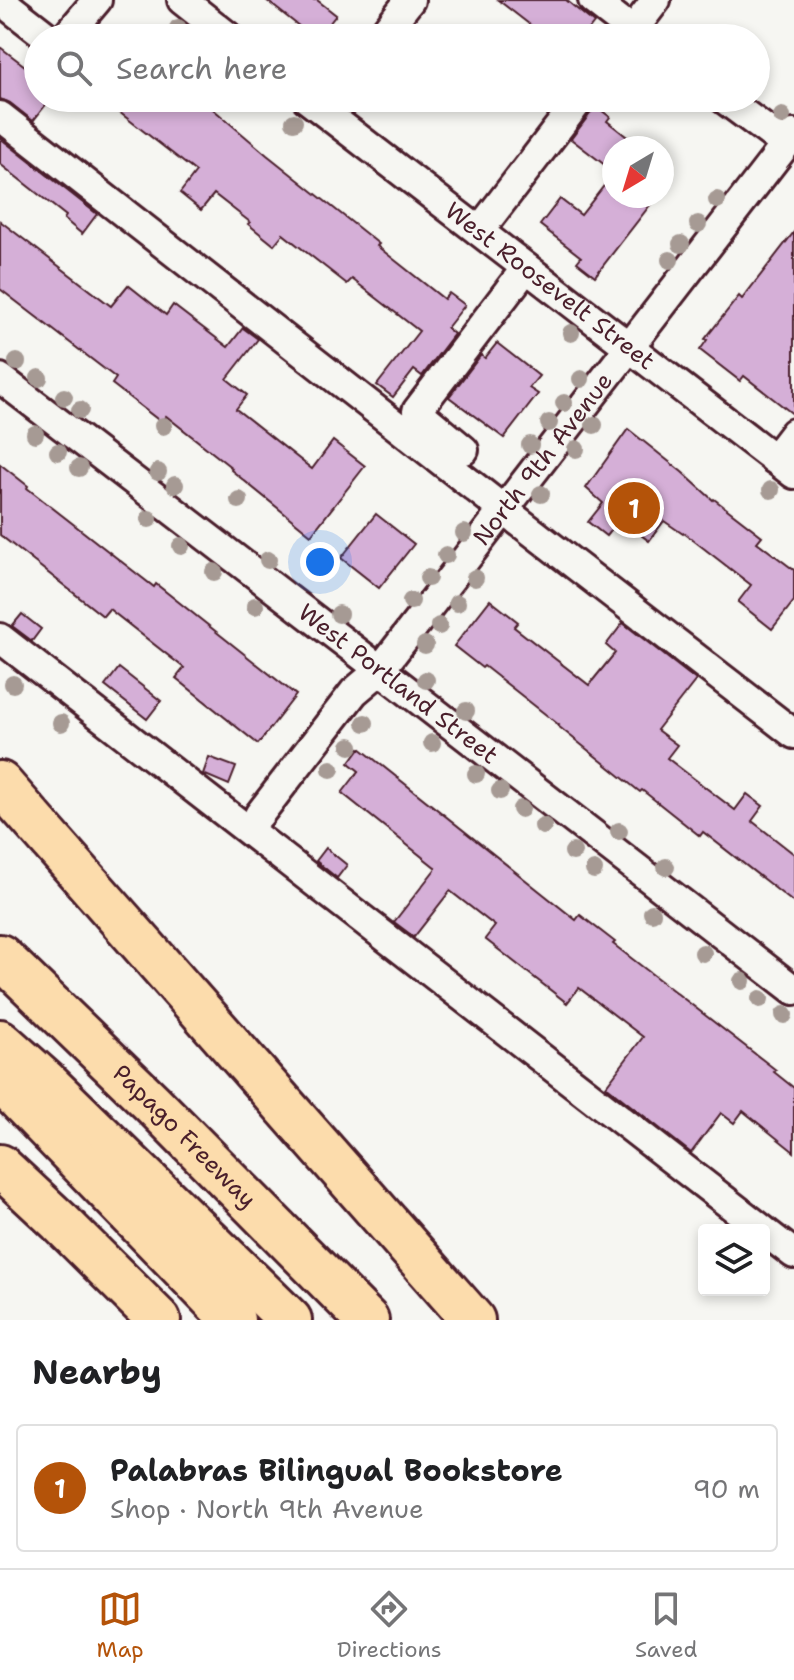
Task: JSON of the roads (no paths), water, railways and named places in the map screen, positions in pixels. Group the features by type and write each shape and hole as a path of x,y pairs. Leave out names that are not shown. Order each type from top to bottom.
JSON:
{"highway":[{"path":"3,787 473,1320"},
{"name":"Papago Freeway","path":"0,956 152,1103 367,1320"},
{"path":"0,1041 290,1320"},
{"path":"0,1080 233,1320"},
{"path":"0,1166 159,1320"}],"street":[{"path":"0,0 31,24"},
{"path":"77,24 97,0"},
{"path":"182,0 212,24"},
{"path":"391,24 410,0"},
{"path":"593,0 620,24"},
{"path":"641,24 656,0"},
{"name":"West Roosevelt Street","path":"333,112 479,231 784,467"},
{"path":"479,231 570,112"},
{"path":"746,112 790,139"},
{"path":"0,116 794,734"},
{"name":"North 9th Avenue","path":"266,820 364,706 380,670 790,139"},
{"path":"464,450 417,411 526,268"},
{"name":"West Portland Street","path":"0,378 794,990"},
{"path":"784,467 794,433"},
{"path":"0,638 756,1224"},
{"path":"770,1235 794,1254"}],"place":[{"name":"Palabras Bilingual Bookstore","path":"634,508"}]}
